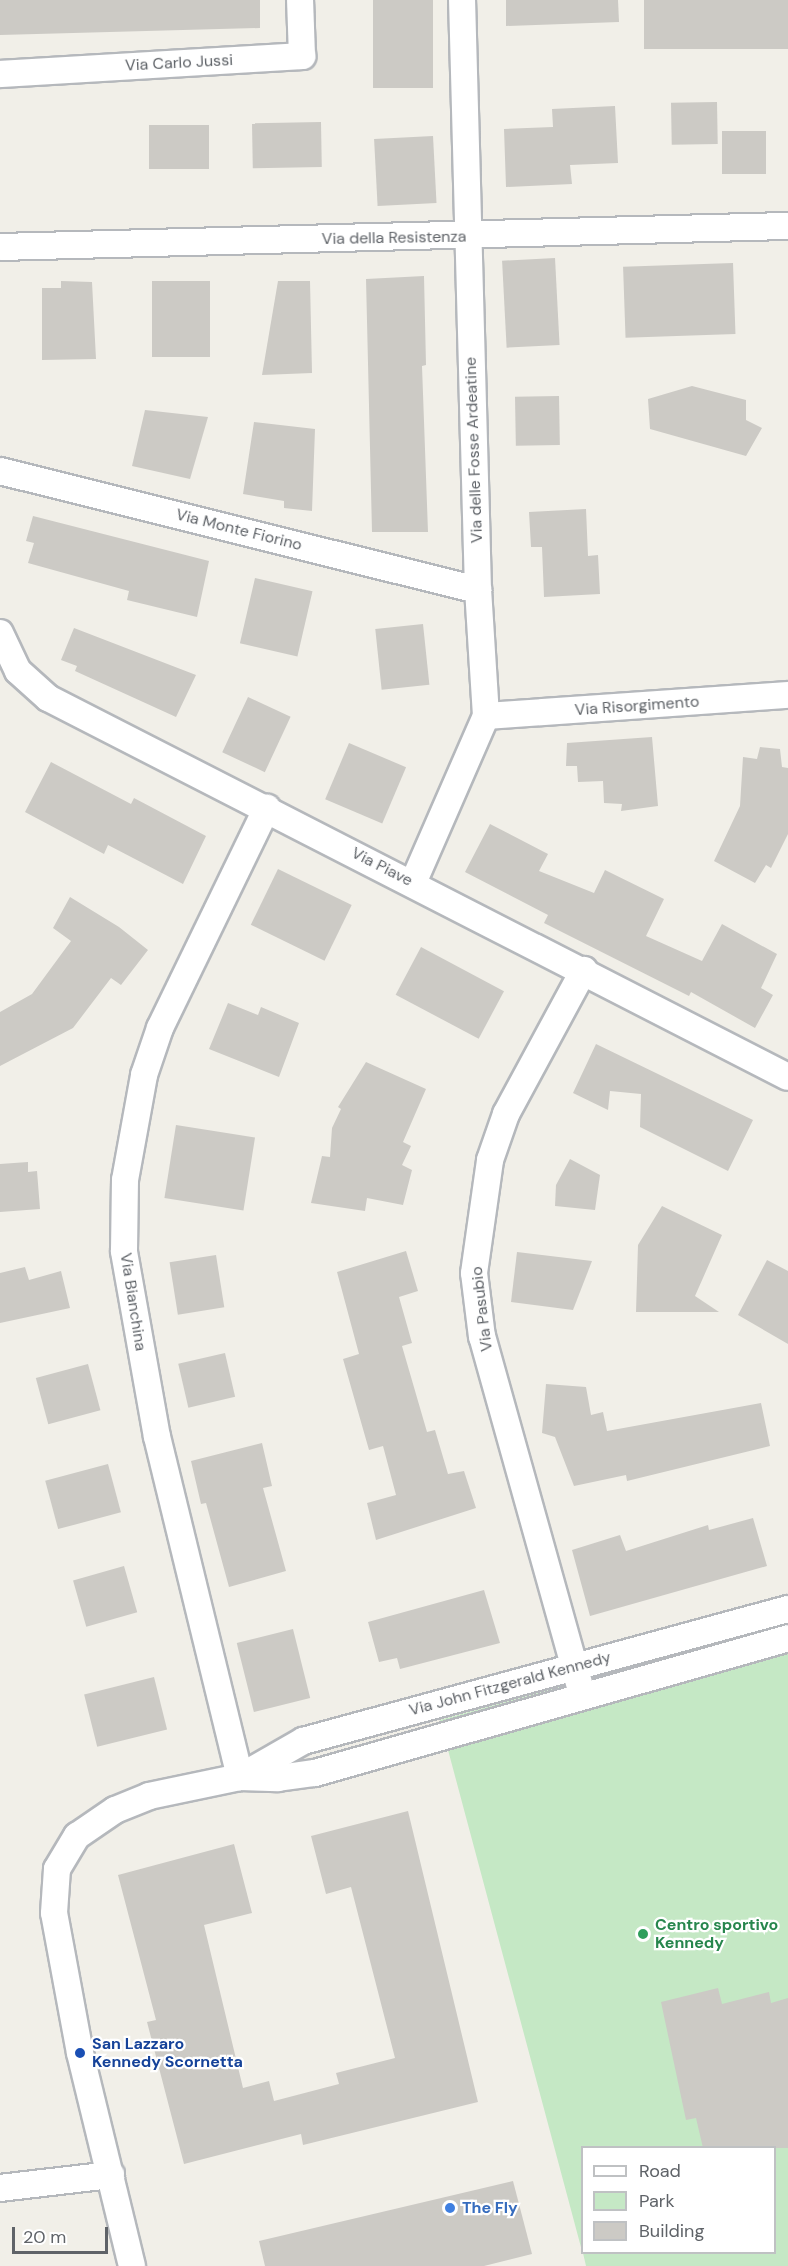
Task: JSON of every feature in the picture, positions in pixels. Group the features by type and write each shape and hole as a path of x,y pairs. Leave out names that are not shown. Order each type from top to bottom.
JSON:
{"street":[{"name":"Via Carlo Jussi","path":"0,74 302,56 300,0"},
{"name":"Via delle Fosse Ardeatine","path":"413,883 486,716 478,590 462,0"},
{"name":"Via della Resistenza","path":"0,247 788,226"},
{"name":"Via Monte Fiorino","path":"0,471 478,590"},
{"name":"Via Piave","path":"0,633 18,671 48,698 584,970 788,1077"},
{"name":"Via Risorgimento","path":"486,716 788,695"},
{"name":"Via Bianchina","path":"240,1777 157,1437 124,1251 125,1180 144,1075 160,1028 267,808"},
{"name":"Via Pasubio","path":"582,1694 482,1337 474,1273 490,1160 506,1114 584,970"},
{"name":"Via John Fitzgerald Kennedy","path":"240,1777 303,1741 788,1609"},
{"name":"Via John Fitzgerald Kennedy","path":"132,2266 61,1956 54,1913 57,1869 77,1836 115,1810 149,1796 240,1777 278,1778 315,1773 582,1694 788,1638"},
{"path":"0,2188 111,2175"}],"green space":[{"name":"Centro sportivo Kennedy","path":"788,1624 788,2266 586,2266 583,2254 776,2254 776,2146 581,2146 581,2247 440,1720"}],"building":[{"path":"0,0 260,0 260,28 0,35"},
{"path":"373,0 433,0 433,88 373,88"},
{"path":"506,0 618,0 619,22 506,26"},
{"path":"644,0 788,0 788,49 644,49"},
{"path":"717,102 718,144 672,145 671,103"},
{"path":"615,106 618,163 570,165 572,184 506,187 504,129 553,127 552,109"},
{"path":"321,122 322,167 253,168 252,123"},
{"path":"149,125 209,125 209,169 149,169"},
{"path":"722,131 766,131 766,174 722,174"},
{"path":"433,136 437,203 378,206 374,139"},
{"path":"555,258 560,345 507,348 502,261"},
{"path":"733,263 735,334 626,338 623,267"},
{"path":"424,276 426,365 422,366 428,532 372,532 366,279"},
{"path":"61,281 92,282 96,359 42,360 42,288 61,288"},
{"path":"152,281 210,281 210,357 152,357"},
{"path":"278,281 310,281 312,373 262,375"},
{"path":"692,386 746,400 746,420 762,428 746,456 650,429 648,399"},
{"path":"559,396 560,445 516,446 515,397"},
{"path":"145,410 208,417 190,479 132,466"},
{"path":"254,422 315,429 312,511 284,508 284,501 243,494"},
{"path":"586,509 588,556 598,555 600,594 544,597 542,547 531,547 529,512"},
{"path":"33,516 209,561 197,617 127,600 129,591 28,563 34,543 26,541"},
{"path":"255,578 312,591 297,657 240,643"},
{"path":"423,624 429,685 382,690 375,629"},
{"path":"74,628 196,675 176,717 75,671 77,666 61,660"},
{"path":"248,697 291,717 265,772 222,752"},
{"path":"652,737 658,806 621,811 622,804 604,803 603,781 578,782 577,766 566,766 567,743"},
{"path":"349,743 406,767 382,823 325,799"},
{"path":"760,747 780,749 782,767 788,768 788,834 771,868 766,865 755,883 714,861 740,806 743,757 757,759"},
{"path":"51,762 131,804 134,798 206,836 183,884 108,845 104,854 25,812"},
{"path":"490,824 548,854 539,871 594,893 605,870 664,899 646,936 702,961 722,924 777,954 761,988 773,995 755,1028 691,992 689,996 544,923 548,915 465,872"},
{"path":"278,869 352,905 325,961 251,925"},
{"path":"70,897 119,927 148,950 121,985 111,978 73,1028 0,1066 0,1012 32,994 71,941 53,928"},
{"path":"421,947 504,991 479,1039 396,995"},
{"path":"228,1003 258,1015 261,1007 299,1023 279,1077 209,1049"},
{"path":"596,1044 753,1120 728,1171 640,1127 641,1094 610,1091 608,1110 573,1093"},
{"path":"366,1062 426,1089 403,1142 411,1146 402,1165 412,1170 403,1205 367,1198 365,1211 311,1203 322,1156 330,1157 332,1128 341,1109 338,1107"},
{"path":"176,1125 255,1138 243,1211 164,1198"},
{"path":"570,1159 600,1175 595,1210 555,1206 556,1185"},
{"path":"28,1162 28,1172 37,1171 40,1209 0,1212 0,1164"},
{"path":"662,1206 722,1235 695,1296 719,1312 636,1312 638,1245"},
{"path":"406,1251 418,1291 399,1297 412,1343 402,1346 427,1432 435,1430 448,1474 464,1471 476,1508 376,1540 367,1503 396,1495 383,1446 369,1450 343,1359 359,1354 337,1272"},
{"path":"517,1252 592,1261 573,1310 511,1302"},
{"path":"216,1255 224,1307 178,1315 170,1262"},
{"path":"767,1260 788,1271 788,1344 738,1315"},
{"path":"25,1267 29,1280 61,1271 70,1308 0,1323 0,1273"},
{"path":"225,1353 235,1397 188,1408 178,1364"},
{"path":"88,1364 100,1410 48,1424 36,1378"},
{"path":"546,1384 586,1387 591,1415 603,1412 607,1431 761,1403 770,1446 627,1481 626,1475 574,1486 555,1437 542,1433"},
{"path":"262,1443 272,1486 263,1488 286,1571 229,1587 206,1503 201,1504 191,1461"},
{"path":"108,1464 121,1512 58,1529 45,1481"},
{"path":"753,1518 767,1566 590,1616 572,1550 620,1535 626,1551 708,1525 709,1530"},
{"path":"124,1566 137,1612 86,1627 73,1581"},
{"path":"484,1590 500,1643 400,1669 397,1658 379,1662 368,1622"},
{"path":"293,1629 310,1698 254,1712 237,1643"},
{"path":"154,1677 167,1729 97,1747 84,1694"},
{"path":"408,1811 478,2102 303,2145 301,2134 184,2164 147,2022 156,2020 118,1875 234,1844 252,1913 204,1925 243,2088 269,2081 274,2101 339,2084 336,2073 395,2058 351,1887 326,1894 311,1836"},
{"path":"718,1988 722,2004 769,1992 771,2003 788,1998 788,2148 703,2146 696,2118 686,2120 661,2002"},
{"path":"513,2181 532,2254 484,2266 265,2266 259,2241"}],"place":[{"name":"Centro sportivo Kennedy","path":"643,1934"},
{"name":"San Lazzaro Kennedy Scornetta","path":"80,2053"},
{"name":"The Fly","path":"450,2208"}]}
